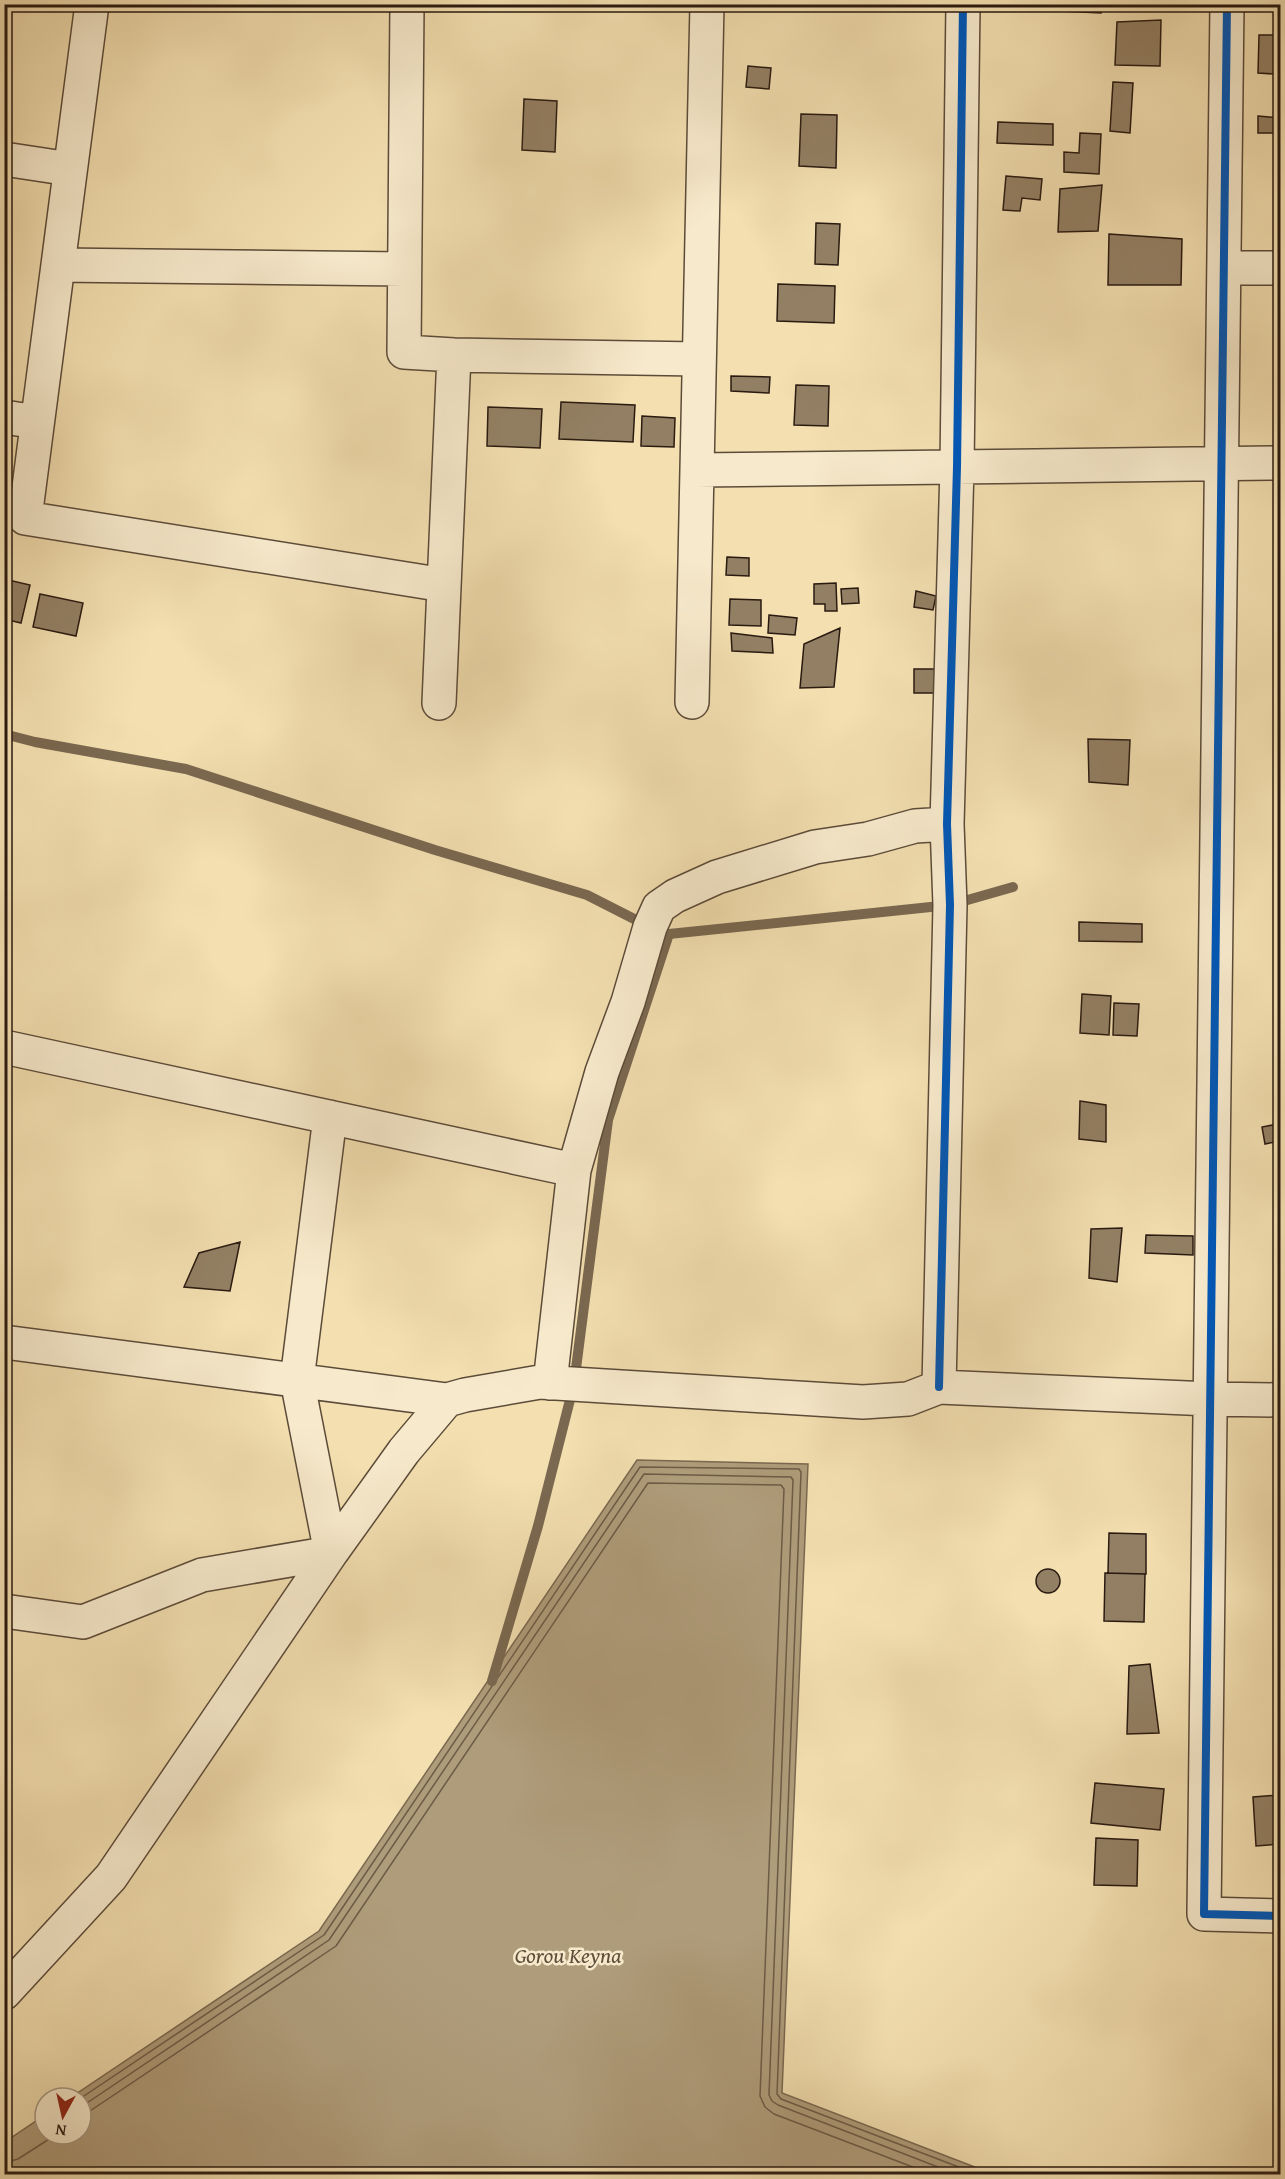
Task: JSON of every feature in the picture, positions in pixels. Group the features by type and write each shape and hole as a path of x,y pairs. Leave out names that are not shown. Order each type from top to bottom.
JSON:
{"street":[{"path":"92,4 25,518 444,585"},
{"path":"407,4 404,352 454,355 699,359"},
{"path":"692,702 707,4"},
{"path":"939,1387 950,905 946,824 957,467 963,4"},
{"path":"1227,4 1204,1914 1281,1916"},
{"path":"4,159 70,169"},
{"path":"58,265 404,269"},
{"path":"1224,268 1281,268"},
{"path":"439,703 454,355"},
{"path":"4,417 37,422"},
{"path":"697,470 1281,463"},
{"path":"550,1383 574,1170 603,1072 628,1002 650,927 659,907 675,896 717,878 815,847 868,839 915,826 946,824"},
{"path":"4,1047 574,1170"},
{"path":"330,1117 297,1380 331,1553"},
{"path":"4,1342 447,1400 540,1382 863,1402 908,1399 939,1387 1281,1400"},
{"path":"4,1993 111,1877 331,1553 404,1451 447,1400"},
{"path":"4,1611 83,1622 202,1575 331,1553"}],"water":[{"name":"Gorou Keyna","path":"637,1460 808,1464 782,2093 993,2174 5,2174 5,2142 33,2123 33,2146 93,2146 93,2086 88,2086 319,1931"}],"building":[{"path":"1060,4 1102,4 1101,13 1060,11"},
{"path":"1161,20 1160,66 1115,65 1117,22"},
{"path":"1280,34 1280,78 1277,78"},
{"path":"1259,35 1276,35 1274,74 1258,73"},
{"path":"748,66 771,68 769,89 746,87"},
{"path":"1113,82 1133,83 1130,133 1110,131"},
{"path":"524,99 557,101 555,152 522,150"},
{"path":"801,114 837,115 836,168 799,166"},
{"path":"1258,116 1280,118 1279,133 1258,133"},
{"path":"998,122 1053,124 1053,145 997,143"},
{"path":"1080,133 1101,134 1099,174 1064,172 1064,152 1079,153"},
{"path":"1006,176 1042,179 1040,200 1022,198 1020,211 1003,210"},
{"path":"1102,185 1098,231 1058,232 1060,189"},
{"path":"816,223 840,224 838,265 815,264"},
{"path":"1109,234 1182,239 1181,285 1108,285"},
{"path":"778,284 835,286 834,323 777,321"},
{"path":"731,376 770,377 769,393 731,391"},
{"path":"796,385 829,386 828,426 794,425"},
{"path":"561,402 635,405 633,442 559,439"},
{"path":"488,407 542,409 540,448 487,446"},
{"path":"642,416 675,418 674,447 641,446"},
{"path":"1276,521 1280,521 1280,555 1276,555"},
{"path":"727,557 749,558 749,576 726,575"},
{"path":"4,579 30,585 21,623 4,619"},
{"path":"836,583 837,611 825,611 825,604 814,604 814,584"},
{"path":"858,588 859,603 842,604 841,589"},
{"path":"916,591 936,596 933,610 914,607"},
{"path":"40,594 83,603 76,636 33,627"},
{"path":"730,599 761,600 761,626 729,625"},
{"path":"769,615 797,618 795,635 768,633"},
{"path":"840,628 834,687 800,688 804,644"},
{"path":"731,633 772,638 773,653 732,651"},
{"path":"914,669 937,669 937,693 914,693"},
{"path":"1088,739 1130,740 1128,785 1089,782"},
{"path":"1079,922 1142,924 1142,942 1079,941"},
{"path":"1082,994 1111,996 1109,1035 1080,1033"},
{"path":"1114,1003 1139,1004 1137,1036 1113,1035"},
{"path":"1080,1101 1106,1105 1106,1142 1079,1139"},
{"path":"1278,1124 1280,1141 1265,1144 1262,1127"},
{"path":"1122,1228 1117,1282 1089,1278 1091,1229"},
{"path":"1146,1235 1193,1236 1193,1255 1145,1253"},
{"path":"240,1242 230,1291 184,1287 199,1253"},
{"path":"1109,1533 1146,1534 1146,1574 1108,1573"},
{"path":"1048,1569 1056,1573 1060,1581 1056,1589 1048,1593 1040,1589 1036,1581 1040,1573"},
{"path":"1105,1573 1145,1574 1144,1622 1104,1621"},
{"path":"1150,1664 1159,1733 1127,1734 1129,1666"},
{"path":"1095,1783 1164,1789 1160,1830 1091,1823"},
{"path":"1280,1795 1280,1844 1256,1846 1253,1797"},
{"path":"1096,1838 1138,1840 1137,1886 1094,1885"},
{"path":"1280,1993 1280,2017 1277,2017"}],"waterway":[{"path":"4,734 35,742 186,769 435,850 587,895 646,925"},
{"path":"492,1681 538,1526 574,1384 608,1120 669,934 950,905 1013,887"}],"cycle path":[{"path":"939,1387 950,905 947,824 957,467 963,4"},
{"path":"1227,4 1204,1914 1280,1916"}]}
